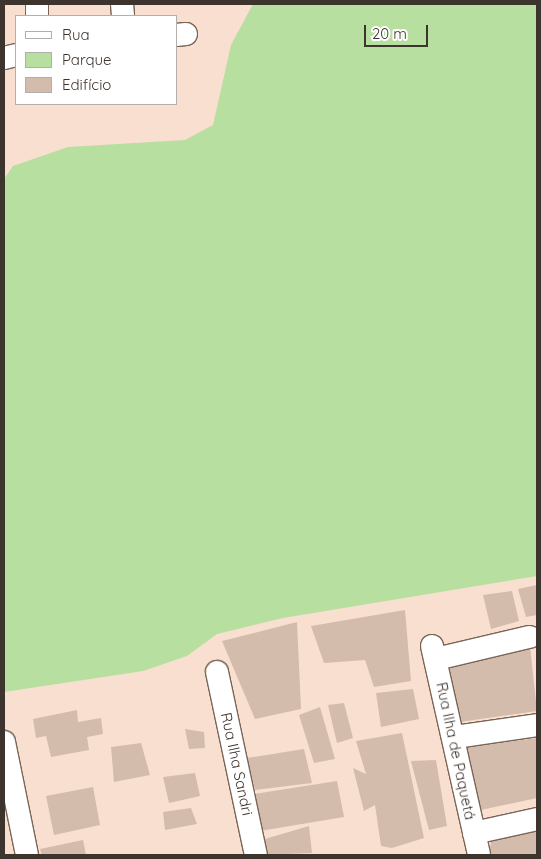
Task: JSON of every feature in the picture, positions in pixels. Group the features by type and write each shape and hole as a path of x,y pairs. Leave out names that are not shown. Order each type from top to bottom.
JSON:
{"street":[{"name":"Rua Ilha de Paquetá","path":"479,855 455,737 434,652 529,637"},
{"name":"Rua Ilha Sandri","path":"217,672 256,855"},
{"path":"455,737 537,725"},
{"path":"4,742 27,855"},
{"path":"474,832 537,819"}],"green space":[{"path":"253,4 537,4 537,576 283,618 217,634 187,656 143,671 4,692 4,179 13,166 68,147 185,140 213,125 231,45"}],"building":[{"path":"537,585 537,615 526,617 518,589"},
{"path":"512,591 519,621 491,629 483,595"},
{"path":"405,610 411,681 374,687 365,660 324,663 311,626"},
{"path":"297,622 301,709 255,719 222,641"},
{"path":"530,646 537,711 460,722 448,662"},
{"path":"413,689 419,719 381,727 376,693"},
{"path":"344,703 353,738 337,743 328,705"},
{"path":"320,707 335,759 314,763 299,715"},
{"path":"77,710 78,722 101,718 103,734 87,737 89,750 51,757 46,736 36,738 33,719"},
{"path":"185,729 204,732 205,748 189,749"},
{"path":"402,733 424,838 392,848 381,846 375,805 364,811 353,768 366,774 356,741"},
{"path":"537,738 537,798 476,811 462,748"},
{"path":"141,743 150,775 114,782 111,747"},
{"path":"304,749 312,783 255,790 247,758"},
{"path":"436,760 447,826 429,830 411,761"},
{"path":"195,773 200,796 169,803 163,777"},
{"path":"337,781 344,817 260,831 247,795"},
{"path":"93,787 100,825 54,835 46,796"},
{"path":"191,808 197,824 165,830 163,812"},
{"path":"309,826 312,853 261,855 258,841"},
{"path":"537,828 537,855 483,855 481,846 491,846 490,838"},
{"path":"83,840 86,855 42,855 40,849"}]}
